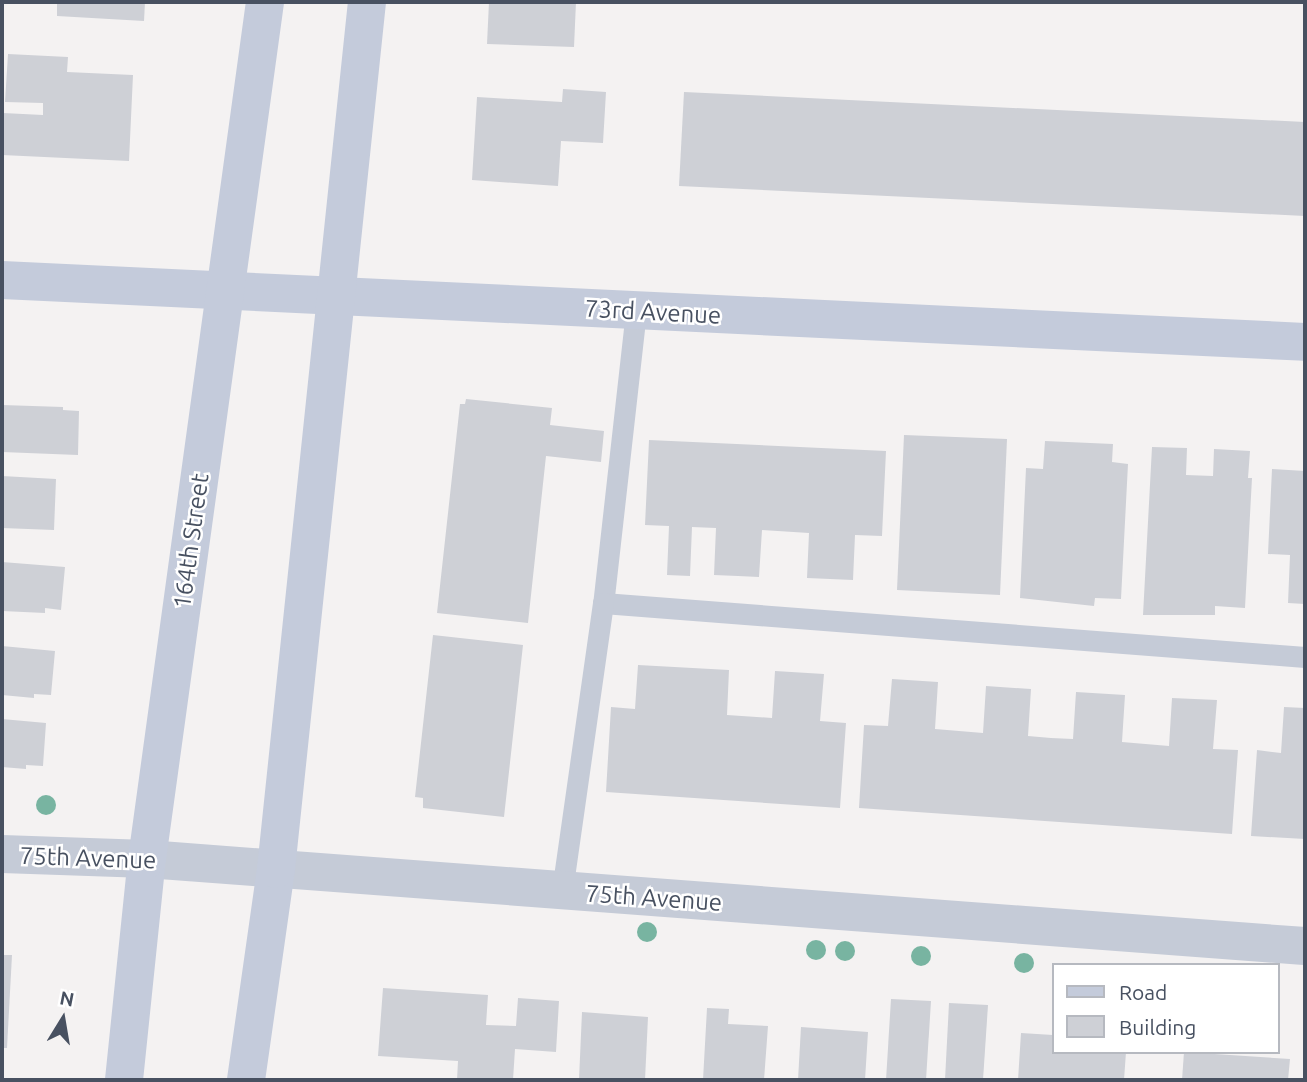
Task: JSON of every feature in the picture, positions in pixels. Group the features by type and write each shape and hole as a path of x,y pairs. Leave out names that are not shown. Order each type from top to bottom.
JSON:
{"street":[{"name":"164th Street","path":"124,1080 147,859 265,2"},
{"path":"246,1080 276,869 334,296 367,2"},
{"name":"73rd Avenue","path":"2,279 1305,342"},
{"name":"75th Avenue","path":"2,854 147,859 1305,946"}],"lane":[{"path":"562,891 603,603 636,311"},
{"path":"603,603 1305,657"}],"building":[{"path":"57,2 145,2 144,21 57,16"},
{"path":"489,2 576,2 574,47 487,44"},
{"path":"8,54 68,57 67,72 133,75 129,161 2,155 3,113 43,115 43,103 5,102"},
{"path":"563,89 606,92 603,143 561,141 558,186 472,180 477,97 562,102"},
{"path":"684,92 1305,122 1305,216 679,186"},
{"path":"466,399 552,408 550,425 604,431 601,462 546,456 528,623 437,613 460,404 465,404"},
{"path":"2,405 63,407 63,410 79,411 78,455 2,452"},
{"path":"904,435 1007,439 1000,595 897,590"},
{"path":"649,440 886,451 882,536 855,535 853,580 807,578 809,533 762,530 759,577 714,575 716,528 692,527 690,576 667,575 669,526 645,525"},
{"path":"1045,441 1113,444 1112,462 1128,464 1121,599 1095,598 1094,606 1020,598 1026,468 1043,469"},
{"path":"1152,447 1187,448 1186,475 1213,476 1214,449 1250,451 1248,478 1252,478 1245,608 1215,606 1215,615 1143,615"},
{"path":"1272,469 1305,471 1305,604 1288,603 1290,555 1268,554"},
{"path":"2,476 56,479 54,530 2,528"},
{"path":"2,562 65,567 61,610 45,608 45,613 2,611"},
{"path":"433,635 523,645 504,817 423,808 423,798 415,797"},
{"path":"2,646 55,651 51,695 34,694 34,698 2,695"},
{"path":"638,665 729,670 727,715 772,718 775,671 824,674 820,721 846,723 840,808 606,792 611,707 635,709"},
{"path":"892,679 938,682 935,729 983,733 986,686 1031,689 1028,736 1051,738 1073,739 1076,692 1125,695 1122,742 1169,746 1172,698 1217,700 1213,749 1238,750 1232,834 859,808 864,725 888,726"},
{"path":"1284,707 1305,708 1305,839 1251,836 1257,750 1281,753"},
{"path":"2,719 46,723 43,766 26,765 26,769 2,767"},
{"path":"2,955 12,955 7,1048 2,1048"},
{"path":"383,988 488,995 486,1025 516,1026 518,998 559,1001 556,1052 515,1049 513,1080 457,1080 458,1061 378,1056"},
{"path":"891,999 931,1001 926,1080 886,1080"},
{"path":"949,1003 988,1005 983,1080 945,1080"},
{"path":"707,1008 729,1009 728,1024 768,1026 764,1080 703,1080"},
{"path":"582,1012 648,1017 645,1080 579,1080"},
{"path":"801,1027 868,1032 865,1080 798,1080"},
{"path":"1021,1033 1052,1035 1052,1054 1126,1054 1124,1080 1018,1080"},
{"path":"1184,1054 1290,1059 1288,1080 1182,1080"}]}
